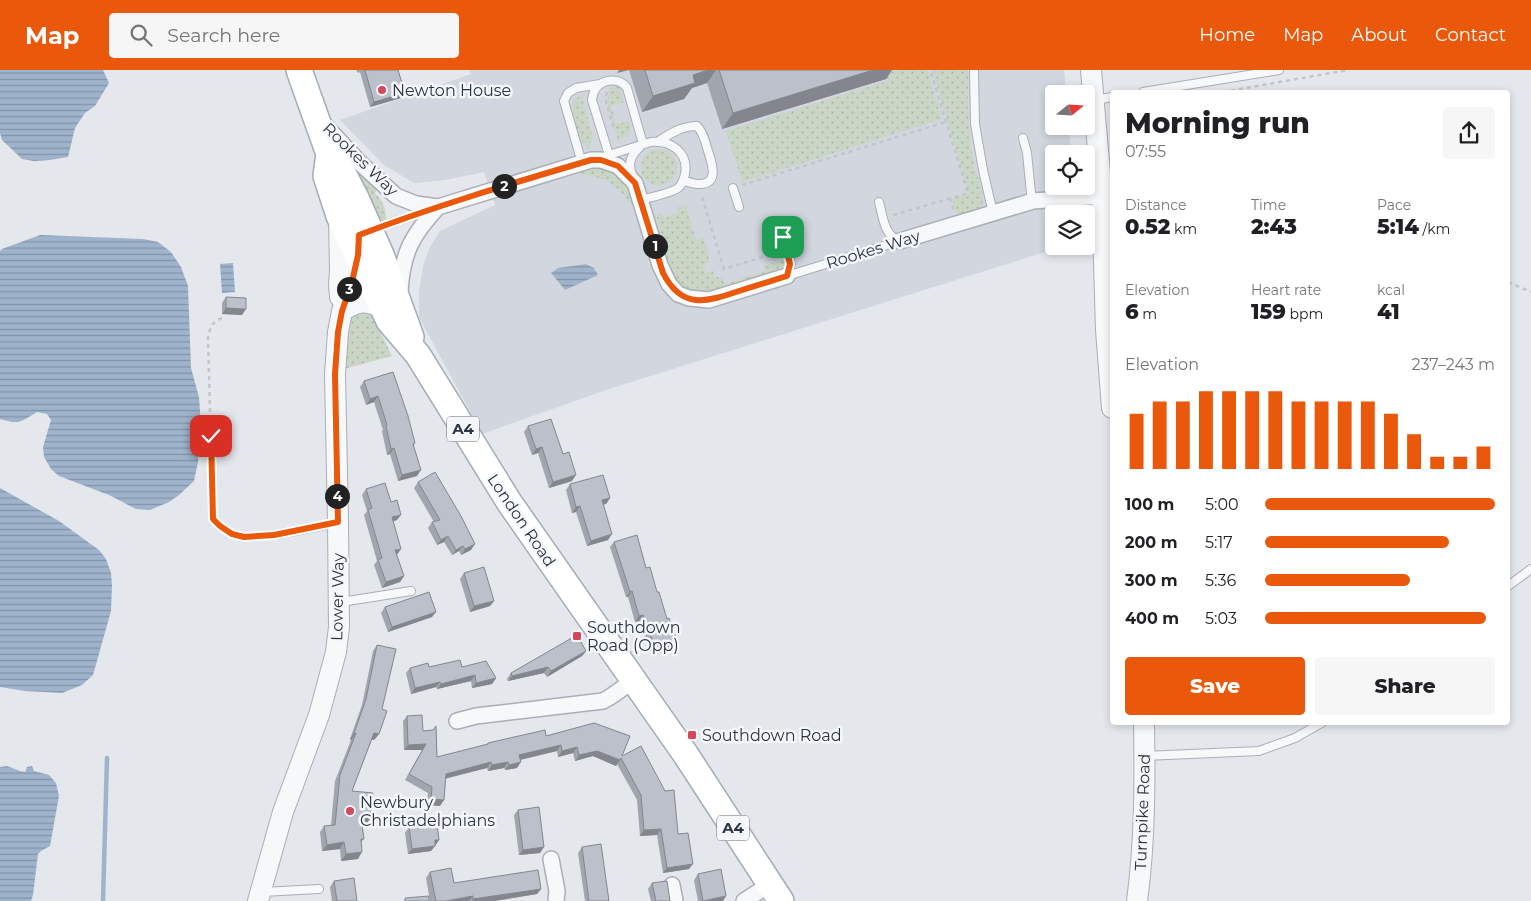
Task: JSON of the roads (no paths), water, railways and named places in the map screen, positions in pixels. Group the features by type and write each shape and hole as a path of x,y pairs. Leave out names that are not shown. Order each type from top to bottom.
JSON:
{"main road":[{"name":"London Road","path":"299,70 328,154 343,173 356,198 357,230 390,305 418,355 509,502 633,681"},
{"name":"A4","path":"633,681 686,755 776,893"}],"street":[{"path":"1091,70 1104,99 1102,196 1106,330 1110,382"},
{"name":"Rookes Way","path":"315,114 360,162 396,196 416,204 438,207 586,161 601,160 618,166 635,183 660,265 669,284 678,294 689,298 709,300 787,276"},
{"name":"Rookes Way","path":"900,241 1033,201 1102,196"},
{"path":"342,311 351,305 361,302 390,305 408,248 422,225 438,207"},
{"name":"Lower Way","path":"259,896 284,812 319,715 332,670 337,644 338,522 335,374 338,332 342,311 352,282 357,230"},
{"name":"Lower Way","path":"342,311 339,285 340,270 357,230"},
{"path":"458,721 476,716 603,701 633,681"},
{"name":"Turnpike Road","path":"1137,901 1142,865 1144,725"},
{"path":"551,859 556,901"},
{"path":"672,884 675,901"},
{"path":"744,901 776,893"}],"lane":[{"path":"974,70 975,124 993,213"},
{"path":"1155,90 1279,70"},
{"path":"609,154 592,100 594,90 614,80 624,83 643,144"},
{"path":"604,86 576,88 568,92 564,100 586,161 659,141 674,131 697,126 702,132 713,165 713,176 708,182 700,184 683,180"},
{"path":"1023,138 1027,153 1033,201"},
{"path":"640,200 678,188 683,180 685,162 681,154 668,143 659,141"},
{"path":"635,183 629,167 630,161 634,152 643,144"},
{"path":"737,187 739,206"},
{"path":"879,202 889,234 893,239 900,241"},
{"name":"Rookes Way","path":"357,230 438,207"},
{"path":"781,230 790,264 787,276"},
{"name":"Rookes Way","path":"787,276 900,241"},
{"path":"274,535 338,522"},
{"path":"1510,584 1531,568"},
{"path":"338,602 411,591"},
{"path":"1144,756 1259,751 1294,738 1318,725"},
{"path":"259,896 318,889"}],"water":[{"path":"0,70 103,70 109,83 95,106 85,113 75,128 68,157 34,161 22,159 2,140 0,133"},
{"path":"40,235 143,239 158,242 171,252 181,267 188,286 191,368 199,397 198,462 194,481 169,502 150,510 136,509 109,495 59,476 51,469 44,457 43,447 51,420 47,414 37,412 20,422 0,419 0,251"},
{"path":"233,263 235,292 222,293 220,264"},
{"path":"586,264 594,268 598,275 565,290 551,273 558,268"},
{"path":"0,488 59,521 99,550 106,559 111,573 111,611 93,675 82,685 62,693 25,691 0,687"},
{"path":"7,766 25,772 27,767 32,766 34,771 49,775 56,783 59,796 50,846 38,854 31,901 0,901 0,767"}],"waterway":[{"path":"103,901 107,758"}],"place":[{"name":"Newton House","path":"382,90"},
{"name":"Southdown Road (Opp)","path":"577,636"},
{"name":"Southdown Road","path":"692,735"},
{"name":"Newbury Christadelphians","path":"350,811"}]}
